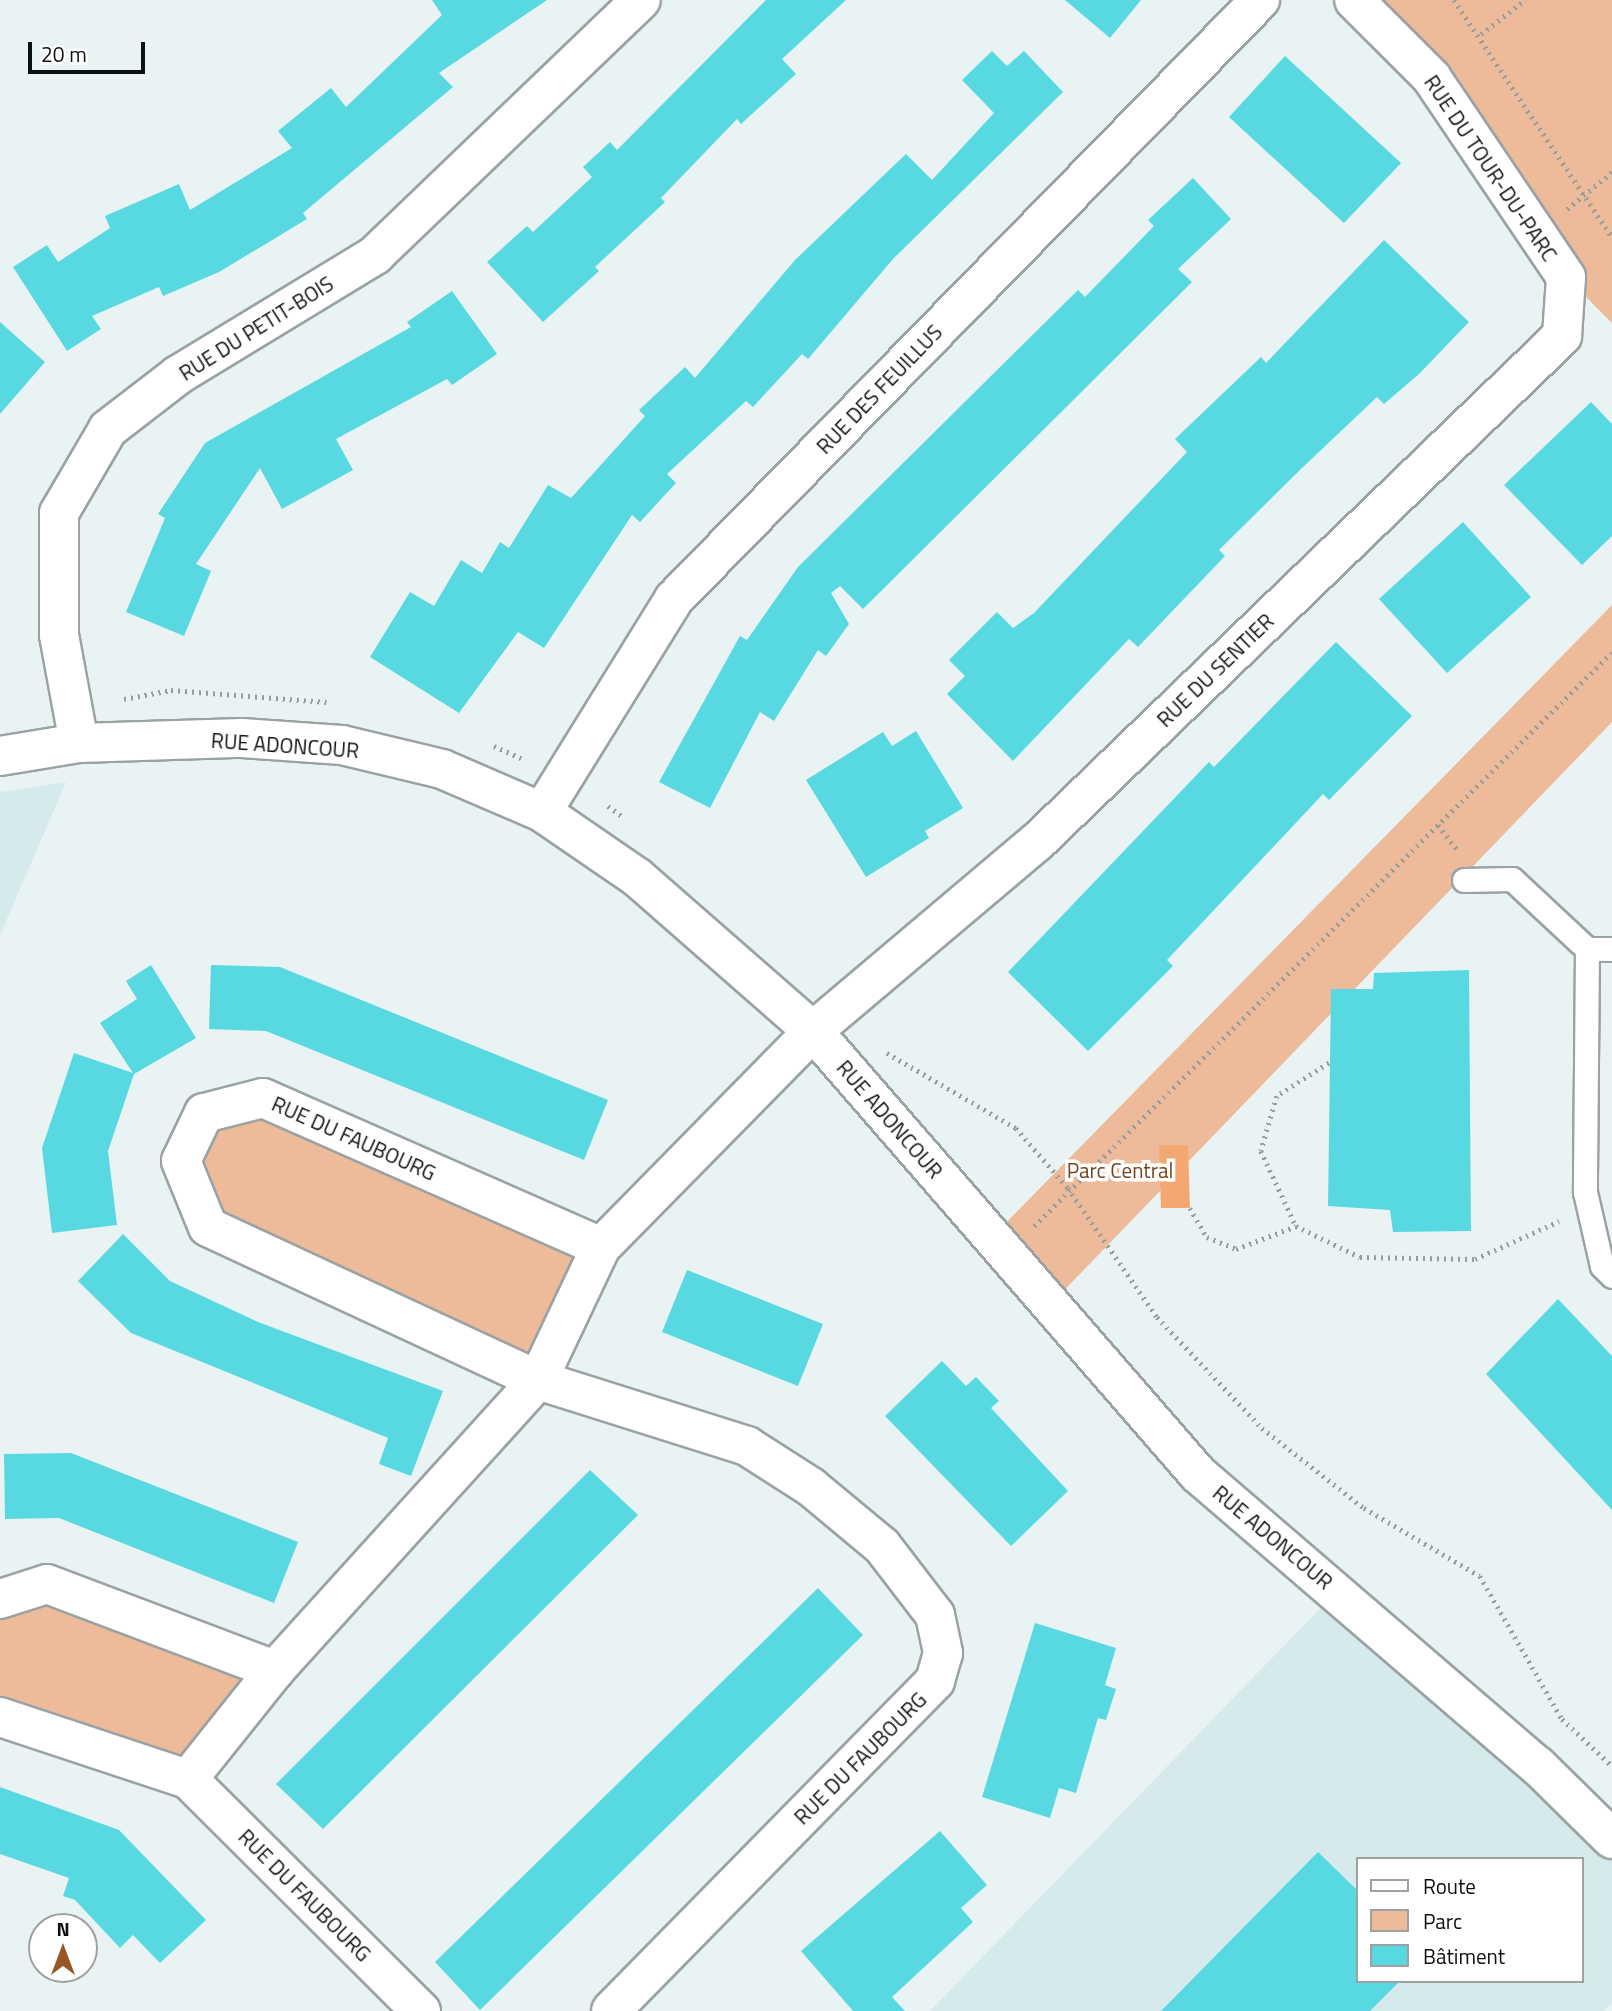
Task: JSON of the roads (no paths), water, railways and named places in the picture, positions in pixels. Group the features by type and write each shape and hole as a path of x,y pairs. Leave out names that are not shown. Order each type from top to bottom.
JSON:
{"street":[{"name":"RUE DU PETIT-BOIS","path":"79,743 59,635 59,513 108,429 178,375 375,255 641,0"},
{"name":"RUE DES FEUILLUS","path":"542,812 674,598 1260,0"},
{"name":"RUE DU TOUR-DU-PARC","path":"1354,0 1432,78 1566,277"},
{"name":"RUE DU SENTIER","path":"813,1031 1037,842 1562,336 1566,277"},
{"name":"RUE ADONCOUR","path":"0,756 79,743 242,738 342,745 442,769 542,812 638,878 813,1031 1198,1474 1517,1748 1612,1839"},
{"path":"188,1779 275,1670 538,1380 601,1247 813,1031"},
{"name":"RUE DU FAUBOURG","path":"601,1247 263,1098 204,1113 181,1161 208,1227 538,1380 747,1446 811,1487 882,1546 935,1615 943,1653 935,1681 611,2011"},
{"path":"0,1599 47,1584 275,1670"},
{"name":"RUE DU FAUBOURG","path":"0,1717 188,1779 421,2011"}],"lane":[{"path":"1464,880 1512,879 1587,949 1612,949"},
{"path":"1587,949 1585,1192 1602,1266 1612,1276"}],"park label":[{"name":"Parc Central","path":"1120,1170"}]}
